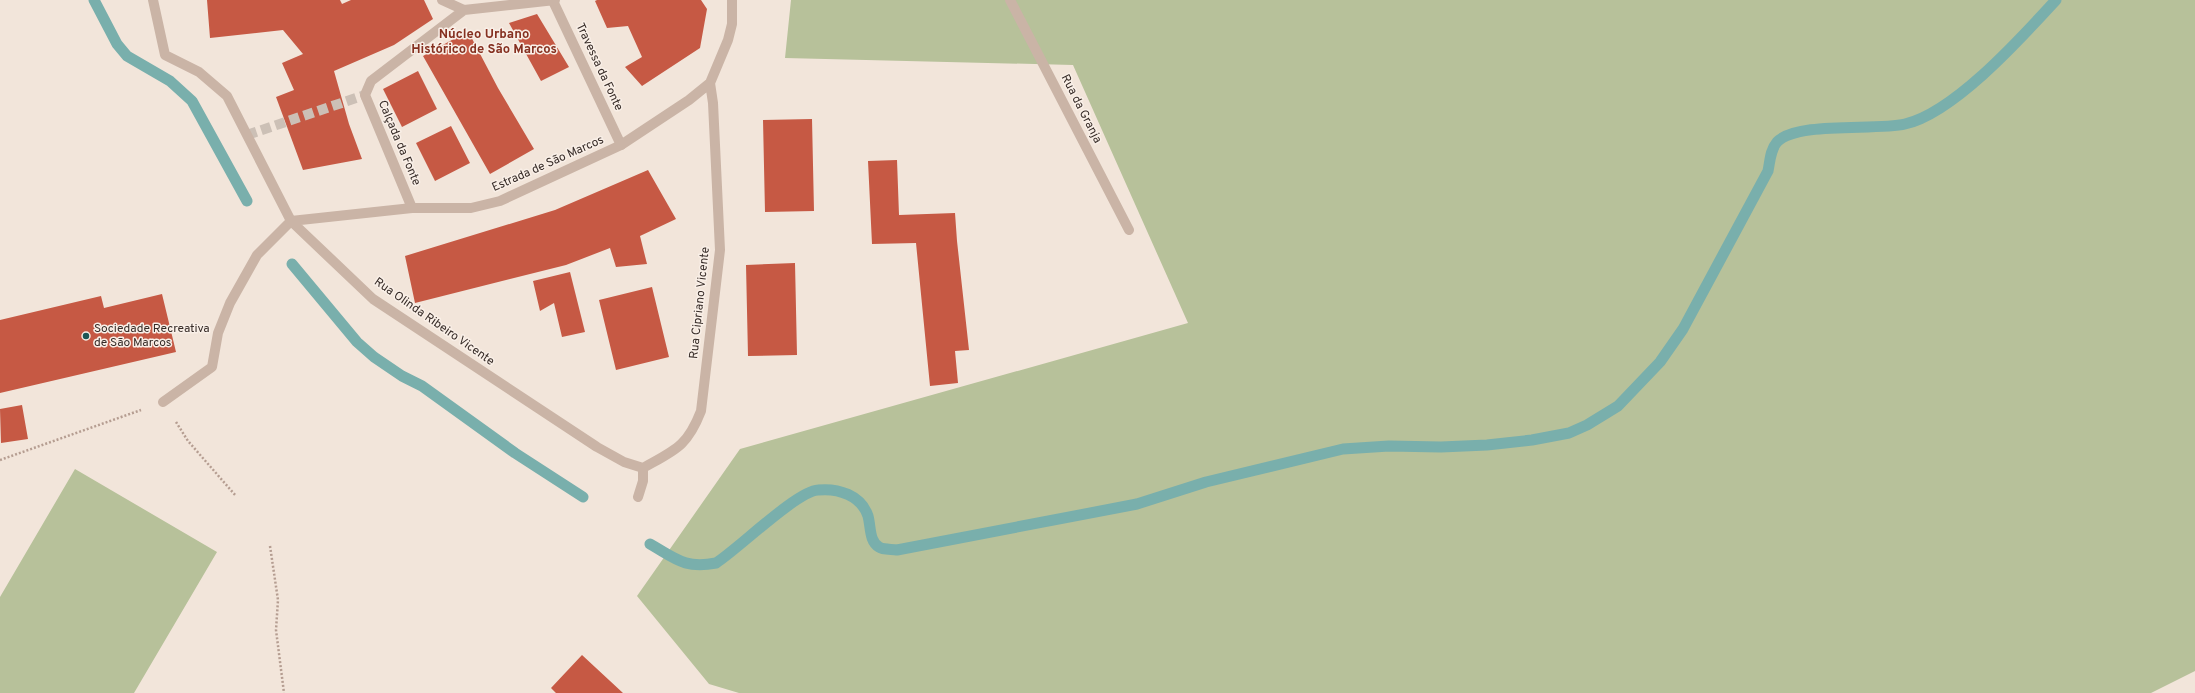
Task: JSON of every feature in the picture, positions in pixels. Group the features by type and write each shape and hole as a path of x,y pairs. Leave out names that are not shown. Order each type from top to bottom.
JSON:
{"street":[{"name":"Rua Olinda Ribeiro Vicente","path":"153,0 165,55 199,72 227,96 291,221 373,299 596,447 624,462 644,468"},
{"path":"442,0 464,10 554,0"},
{"name":"Travessa da Fonte","path":"554,0 620,145"},
{"name":"Estrada de São Marcos","path":"291,221 412,208 471,208 500,201 620,145 689,100 710,83 728,40 732,24 732,0"},
{"name":"Rua da Granja","path":"1010,0 1129,230"},
{"name":"Calçada da Fonte","path":"412,208 365,95 371,81 464,10"},
{"name":"Rua Cipriano Vicente","path":"644,468 679,447 693,432 701,411 720,250 713,103 710,83"},
{"path":"163,402 212,367 218,333 230,303 256,255 291,221"},
{"path":"638,497 643,481 644,468"}],"path":[{"path":"0,460 163,402 188,441 236,496"},
{"path":"270,546 278,600 276,630 284,693"}],"green space":[{"path":"791,0 2195,0 2195,671 2151,693 739,693 709,684 637,596 740,449 1188,323 1073,65 785,58"},
{"path":"75,469 217,552 134,693 0,693 0,597"}],"building":[{"path":"207,0 340,0 342,4 351,0 424,0 433,19 394,45 334,71 349,124 362,159 303,170 276,97 294,90 282,63 303,54 283,30 210,38"},
{"path":"701,0 707,9 700,48 642,86 625,67 642,57 628,26 607,28 595,1"},
{"path":"537,14 569,67 541,81 509,23"},
{"path":"468,31 498,88 534,149 490,174 423,56"},
{"path":"418,71 437,109 402,127 383,89"},
{"path":"812,119 814,211 765,212 763,120"},
{"path":"451,126 470,163 435,181 416,143"},
{"path":"897,160 899,215 955,213 969,350 955,351 958,383 930,386 916,243 872,244 868,161"},
{"path":"648,170 676,219 640,236 647,264 616,267 610,248 566,265 415,303 405,256 555,210"},
{"path":"795,263 797,355 748,356 746,265"},
{"path":"570,272 585,332 562,337 554,303 540,311 533,281"},
{"path":"652,287 669,357 616,370 599,300"},
{"name":"Sociedade Recreativa de São Marcos","path":"162,294 176,352 0,393 0,320 101,296 104,308"},
{"path":"22,405 28,439 1,443 0,409"},
{"path":"582,655 623,693 556,693 551,688"}],"waterway":[{"path":"94,0 117,44 127,56 170,81 192,101 247,201"},
{"path":"650,544 674,558 688,564 705,565 716,563 796,500 808,493 818,490 833,490 848,494 865,509 868,516 873,541 879,547 883,549 897,550 1137,504 1206,482 1343,449 1389,446 1441,447 1487,445 1532,440 1569,433 1587,425 1618,406 1660,362 1683,329 1768,171 1772,152 1777,142 1787,135 1801,131 1892,126 1905,124 1924,117 1965,90 1986,72 2056,0"},
{"path":"292,264 357,342 374,357 402,376 422,386 515,453 583,497"}],"tunnel":[{"path":"247,135 365,95"}],"place":[{"name":"Sociedade Recreativa de São Marcos","path":"86,336"}],"district":[{"name":"Núcleo Urbano Histórico de São Marcos","path":"484,42"}]}
